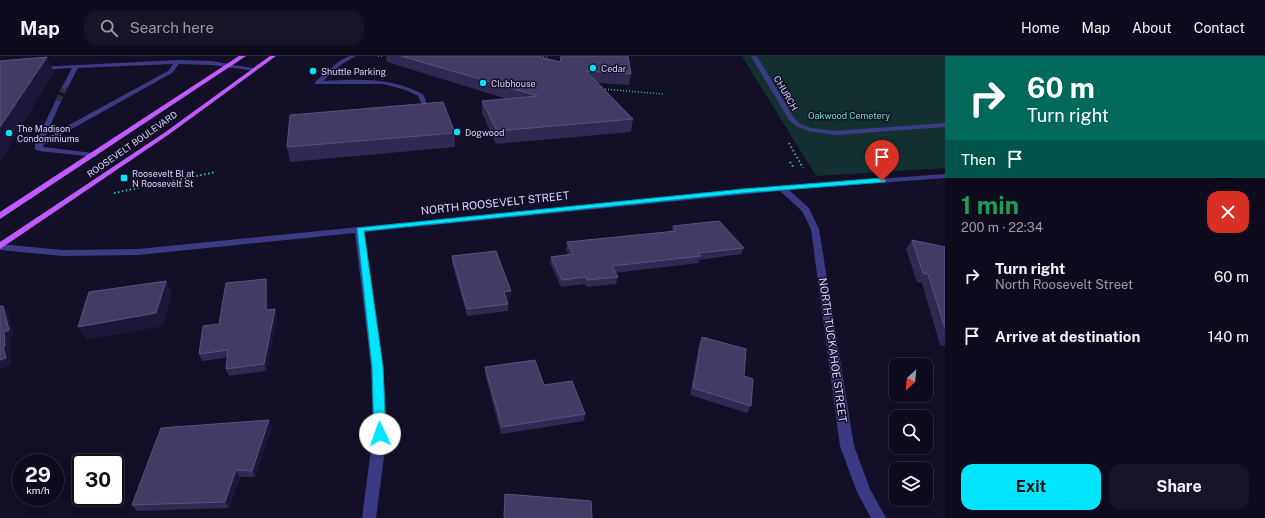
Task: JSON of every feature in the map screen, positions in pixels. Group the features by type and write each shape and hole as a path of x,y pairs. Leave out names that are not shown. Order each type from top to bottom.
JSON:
{"main road":[{"name":"ROOSEVELT BOULEVARD","path":"0,216 243,56"},
{"name":"ROOSEVELT BOULEVARD","path":"0,247 166,134 273,56"}],"street":[{"path":"353,56 340,63 317,83 382,81 406,86 421,95 424,104"},
{"name":"CHURCH","path":"754,56 791,119 798,125 810,130 836,133 945,125"},
{"path":"39,144 170,72 177,62"},
{"path":"33,68 177,62 255,69"},
{"path":"65,87 76,66"},
{"path":"58,102 39,144 40,149 93,155"},
{"name":"NORTH ROOSEVELT STREET","path":"0,247 62,253 138,252 782,188 945,176"},
{"name":"NORTH TUCKAHOE STREET","path":"782,188 806,210 815,229 847,446 864,492 879,518"},
{"path":"360,229 377,367 380,434 369,518"}],"path":[{"path":"531,56 542,59"},
{"path":"535,57 549,56"},
{"path":"598,89 663,94"},
{"path":"111,193 118,193 216,172"}],"green space":[{"name":"Oakwood Cemetery","path":"742,56 945,56 945,168 816,176"}],"building":[{"path":"401,56 536,56 560,62 561,56 628,56 631,74 586,71 633,119 497,131 482,101 538,96"},
{"path":"47,57 0,127 0,61"},
{"path":"443,102 455,133 287,147 290,115"},
{"path":"719,221 744,248 698,253 701,256 612,266 618,277 587,280 586,277 562,280 551,257 573,254 567,242 676,231 673,226"},
{"path":"912,240 945,247 945,328 928,274 923,273"},
{"path":"496,251 511,291 504,292 508,304 467,309 452,256"},
{"path":"266,279 266,310 275,309 264,364 226,369 228,350 199,354 203,326 219,324 226,283"},
{"path":"166,281 156,313 78,327 89,292"},
{"path":"0,306 3,306 9,330 4,332 5,346 3,347 6,358 0,360"},
{"path":"702,337 746,349 744,376 753,379 751,406 693,388"},
{"path":"535,360 544,385 572,381 585,414 502,427 485,367"},
{"path":"269,420 252,471 236,470 225,502 132,505 161,428"},
{"path":"505,494 591,501 592,518 504,518"}],"tunnel":[{"path":"58,101 65,87"}],"place":[{"name":"Cedar","path":"593,68"},
{"name":"Shuttle Parking","path":"313,71"},
{"name":"Clubhouse","path":"483,83"},
{"name":"Dogwood","path":"457,132"},
{"name":"The Madison Condominiums","path":"9,133"},
{"name":"Roosevelt Bl at N Roosevelt St","path":"124,178"}],"route":[{"path":"380,434 377,367 360,229 743,191 882,181"}]}
